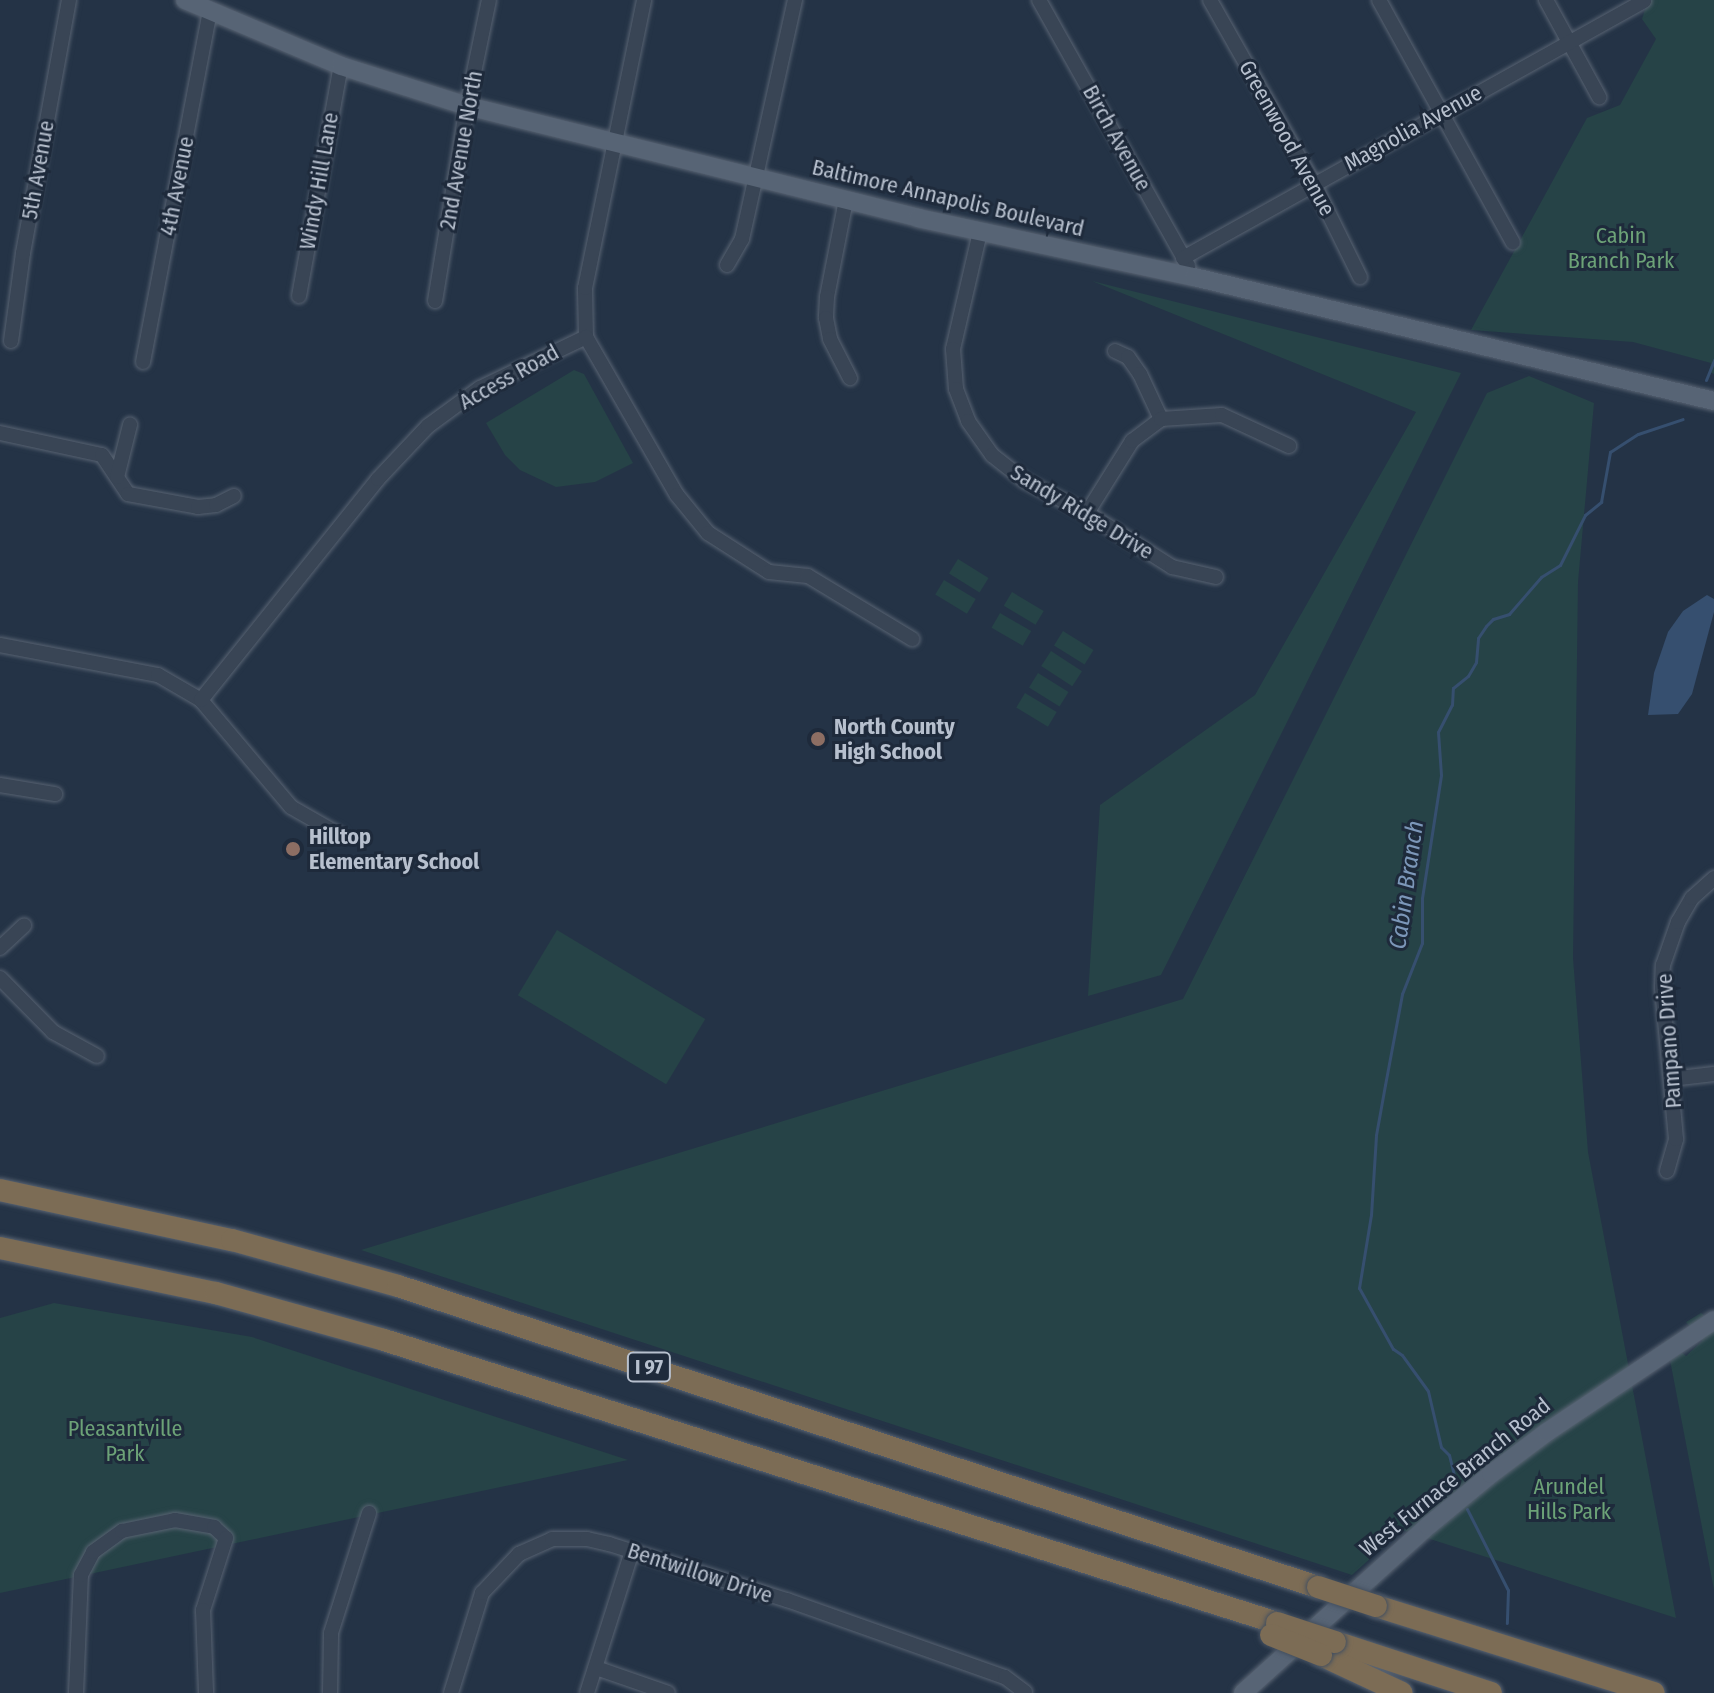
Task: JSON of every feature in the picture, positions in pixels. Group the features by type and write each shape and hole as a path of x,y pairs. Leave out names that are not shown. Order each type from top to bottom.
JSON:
{"highway":[{"name":"I 97","path":"0,1190 232,1240 371,1278 1520,1652"},
{"name":"I 97","path":"0,1248 140,1275 302,1316 874,1496 1328,1649"},
{"path":"1328,1649 1402,1693"},
{"path":"1328,1649 1491,1693"},
{"path":"1520,1652 1632,1693"},
{"path":"1520,1652 1654,1693"}],"main road":[{"name":"Baltimore Annapolis Boulevard","path":"185,0 341,66 467,106 980,232 1194,277 1714,401"},
{"name":"West Furnace Branch Road","path":"1243,1693 1428,1526 1491,1474 1547,1432 1714,1320"}],"street":[{"name":"5th Avenue","path":"11,341 23,253 69,0"},
{"name":"2nd Avenue North","path":"435,301 467,106 489,0"},
{"path":"586,337 585,288 644,0"},
{"path":"727,265 742,239 795,0"},
{"name":"Birch Avenue","path":"1039,0 1194,277"},
{"name":"Greenwood Avenue","path":"1210,0 1314,184 1360,277"},
{"path":"1379,0 1513,243"},
{"path":"1546,0 1599,97"},
{"name":"Magnolia Avenue","path":"1183,258 1644,1"},
{"name":"4th Avenue","path":"143,362 210,11"},
{"name":"Windy Hill Lane","path":"299,296 341,66"},
{"path":"846,200 826,318 830,339 850,378"},
{"name":"Sandy Ridge Drive","path":"980,232 953,349 956,389 968,421 992,455 1025,481 1087,513 1172,567 1216,577"},
{"name":"Access Road","path":"201,700 378,479 428,426 480,388 586,337 677,495 708,533 769,572 808,576 912,639"},
{"path":"1115,351 1128,357 1140,374 1161,419"},
{"path":"1087,513 1132,441 1161,419 1222,415 1289,446"},
{"path":"117,477 130,425"},
{"path":"0,433 102,455 128,494 198,507 216,505 234,496"},
{"path":"0,645 158,675 201,700 291,807 340,835"},
{"path":"0,785 55,794"},
{"name":"Pampano Drive","path":"1667,1171 1676,1139 1662,988 1663,965 1674,930 1692,898 1714,878"},
{"path":"0,948 24,926"},
{"path":"0,978 53,1032 97,1056"},
{"path":"1671,1079 1714,1074"},
{"path":"330,1693 331,1633 369,1513"},
{"path":"76,1693 81,1575 93,1552 108,1537 175,1520 214,1527 226,1538 203,1610 206,1693"},
{"name":"Bentwillow Drive","path":"451,1693 482,1593 519,1554 552,1539 587,1539 632,1551 1005,1677 1025,1692"},
{"path":"587,1693 632,1551"},
{"path":"596,1668 668,1693"}],"green space":[{"name":"Cabin Branch Park","path":"1648,0 1714,0 1714,374 1709,372 1711,363 1633,342 1471,330 1587,118 1620,105 1656,39 1642,19"},
{"path":"1092,281 1461,373 1161,975 1088,996 1100,805 1255,695 1416,412"},
{"path":"574,370 584,374 633,463 595,482 556,487 520,470 505,455 486,423"},
{"name":"Arundel Hills Park","path":"1529,376 1594,403 1578,582 1573,958 1588,1152 1676,1618 1402,1530 1352,1575 361,1250 1183,999 1487,393"},
{"path":"958,559 989,578 980,592 949,573"},
{"path":"944,580 976,599 967,614 935,595"},
{"path":"1012,592 1044,611 1035,625 1004,606"},
{"path":"1000,613 1031,631 1023,646 992,628"},
{"path":"1063,631 1094,650 1085,664 1054,645"},
{"path":"1051,651 1082,671 1072,686 1041,666"},
{"path":"1038,673 1069,692 1060,706 1029,687"},
{"path":"1025,693 1057,712 1048,727 1016,708"},
{"path":"557,930 705,1019 666,1084 518,995"},
{"name":"Pleasantville Park","path":"54,1303 252,1337 628,1460 0,1593 0,1318"},
{"path":"1701,1313 1714,1322 1714,1590 1666,1339 1686,1356 1702,1341 1686,1322"}],"water":[{"path":"1707,595 1714,599 1714,612 1692,694 1678,714 1648,715 1654,673 1668,632 1683,611"}],"waterway":[{"name":"Cabin Branch","path":"1706,380 1714,360"},
{"name":"Cabin Branch","path":"1457,1487 1449,1455 1441,1447 1428,1391 1402,1355 1393,1349 1359,1288 1371,1215 1376,1135 1385,1085 1402,994 1422,943 1422,898 1441,775 1438,732 1452,705 1453,688 1468,676 1476,662 1478,638 1486,626 1493,619 1509,614 1541,577 1560,565 1585,515 1601,502 1610,452 1638,434 1683,419"},
{"name":"Cabin Branch","path":"1467,1509 1508,1590 1507,1623"}],"place":[{"name":"North County High School","path":"818,739"},
{"name":"Hilltop Elementary School","path":"293,849"}]}
